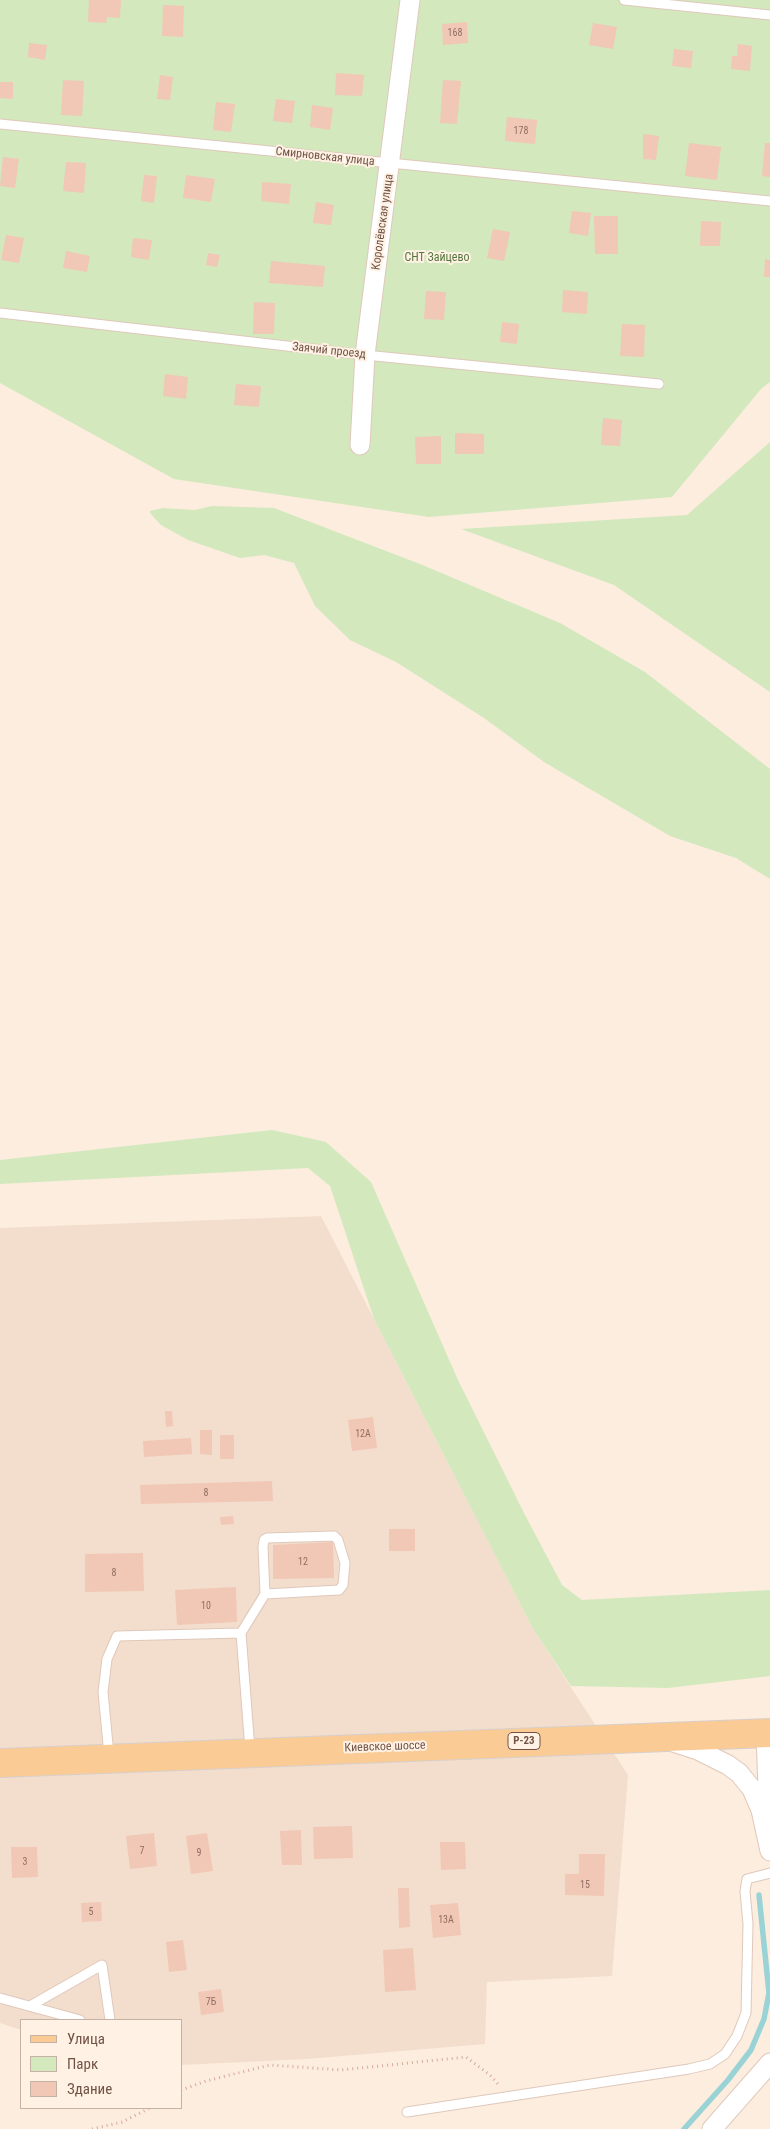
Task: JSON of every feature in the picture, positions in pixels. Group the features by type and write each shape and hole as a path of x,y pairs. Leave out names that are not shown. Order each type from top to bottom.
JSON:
{"main road":[{"name":"Киевское шоссе","path":"0,1763 768,1733"}],"street":[{"name":"Королёвская улица","path":"360,445 365,355 391,164 410,0"},
{"path":"768,1733 770,1839"},
{"path":"655,1736 698,1750 728,1765 739,1773 752,1790 761,1810 770,1851"},
{"path":"712,2129 770,2063"}],"lane":[{"path":"624,0 770,15"},
{"name":"Смирновская улица","path":"0,124 770,201"},
{"name":"Заячий проезд","path":"0,313 365,355 659,384"},
{"path":"250,1753 241,1633 266,1594 264,1540 267,1538 334,1536 338,1540 344,1562 343,1585 339,1590 266,1594"},
{"path":"110,1759 102,1692 107,1659 117,1636 241,1633"},
{"path":"407,2112 689,2069 710,2064 725,2054 737,2036 746,2013 748,1924 745,1891 747,1879 770,1873"},
{"path":"30,2006 102,1964 110,2019"},
{"path":"0,1998 76,2019"}],"path":[{"path":"182,2090 206,2081 270,2065 341,2070 466,2056 490,2075 508,2097"},
{"path":"92,2129 122,2122 148,2109"}],"shaded area":[{"path":"321,1216 533,1629 628,1775 612,1976 487,1982 485,2044 307,2059 182,2065 182,2019 20,2019 20,2030 0,2023 0,1228"}],"green space":[{"name":"СНТ Зайцево","path":"0,0 770,0 770,382 761,389 672,497 429,517 174,479 0,383"},
{"path":"770,442 770,692 614,585 461,529 687,515"},
{"path":"212,506 274,508 420,564 560,623 645,672 770,769 770,879 736,858 670,836 544,762 484,718 396,662 350,640 315,606 294,563 264,555 240,558 188,540 161,525 150,513 150,511 163,508 195,510"},
{"path":"272,1130 326,1142 371,1182 458,1380 562,1585 582,1600 770,1590 770,1676 668,1688 571,1686 533,1629 374,1319 330,1186 308,1168 0,1184 0,1160"}],"building":[{"path":"89,0 121,0 120,18 107,17 106,23 88,22"},
{"path":"163,5 184,6 183,37 162,36"},
{"path":"467,22 468,43 443,45 442,24"},
{"path":"593,23 617,27 613,49 589,45"},
{"path":"29,43 47,45 45,60 28,57"},
{"path":"738,44 752,46 750,71 731,69 732,56 737,56"},
{"path":"674,49 693,51 691,68 672,66"},
{"path":"336,73 364,75 362,96 335,95"},
{"path":"160,75 173,77 170,100 157,99"},
{"path":"63,80 84,81 82,116 61,115"},
{"path":"443,80 461,81 457,124 440,123"},
{"path":"0,82 13,82 13,99 0,98"},
{"path":"276,99 295,101 292,123 273,121"},
{"path":"216,102 235,104 231,132 213,130"},
{"path":"312,105 333,108 330,130 310,127"},
{"path":"507,117 537,120 535,144 505,141"},
{"path":"643,134 659,136 656,160 643,159"},
{"path":"689,143 721,147 717,180 685,176"},
{"path":"765,143 770,143 770,177 762,176"},
{"path":"3,157 19,159 15,188 0,186"},
{"path":"66,162 86,163 84,193 63,191"},
{"path":"144,175 157,176 154,203 141,201"},
{"path":"186,175 215,179 211,202 183,198"},
{"path":"262,182 291,184 289,204 261,201"},
{"path":"316,202 334,205 331,225 313,223"},
{"path":"572,211 591,213 588,236 569,233"},
{"path":"594,216 618,216 618,254 595,254"},
{"path":"701,221 721,222 720,246 700,246"},
{"path":"493,229 510,232 504,261 487,258"},
{"path":"6,235 24,238 19,263 1,260"},
{"path":"133,238 152,240 149,260 131,257"},
{"path":"66,251 90,256 87,272 63,268"},
{"path":"208,253 220,255 217,267 206,265"},
{"path":"765,259 770,260 770,277 764,277"},
{"path":"271,261 325,266 323,287 269,283"},
{"path":"563,290 588,292 587,314 562,312"},
{"path":"426,291 446,292 444,320 424,319"},
{"path":"254,302 275,303 274,334 253,334"},
{"path":"502,322 519,324 517,344 500,342"},
{"path":"622,324 645,325 644,357 620,356"},
{"path":"165,374 188,377 186,399 163,396"},
{"path":"236,384 261,386 259,407 234,405"},
{"path":"603,418 622,420 620,446 601,445"},
{"path":"455,433 484,434 484,454 455,454"},
{"path":"441,436 441,464 416,464 415,437"},
{"path":"165,1411 172,1411 173,1426 166,1427"},
{"path":"373,1417 377,1448 352,1451 348,1420"},
{"path":"200,1430 212,1430 212,1455 200,1454"},
{"path":"220,1435 234,1435 234,1459 220,1459"},
{"path":"191,1438 192,1454 144,1457 143,1441"},
{"path":"272,1481 273,1501 141,1504 140,1485"},
{"path":"233,1516 234,1524 221,1525 220,1517"},
{"path":"389,1529 415,1529 415,1551 389,1551"},
{"path":"333,1542 334,1578 273,1579 273,1545"},
{"path":"143,1553 144,1591 85,1592 85,1554"},
{"path":"236,1587 237,1622 177,1625 175,1590"},
{"path":"352,1826 353,1858 314,1859 313,1827"},
{"path":"301,1830 302,1865 282,1865 280,1831"},
{"path":"154,1833 157,1866 130,1869 126,1836"},
{"path":"207,1833 213,1871 191,1874 186,1836"},
{"path":"440,1842 465,1842 466,1869 441,1870"},
{"path":"11,1847 37,1847 38,1877 12,1878"},
{"path":"579,1854 605,1854 604,1896 565,1895 565,1874 579,1874"},
{"path":"398,1888 409,1888 410,1927 399,1928"},
{"path":"101,1902 102,1921 82,1922 81,1903"},
{"path":"458,1903 461,1935 433,1938 430,1905"},
{"path":"183,1940 187,1970 169,1972 166,1942"},
{"path":"413,1948 416,1990 385,1992 383,1950"},
{"path":"221,1989 224,2012 201,2015 198,1992"}],"waterway":[{"path":"684,2129 728,2080 751,2050 764,2019 769,1993 759,1895"}]}
